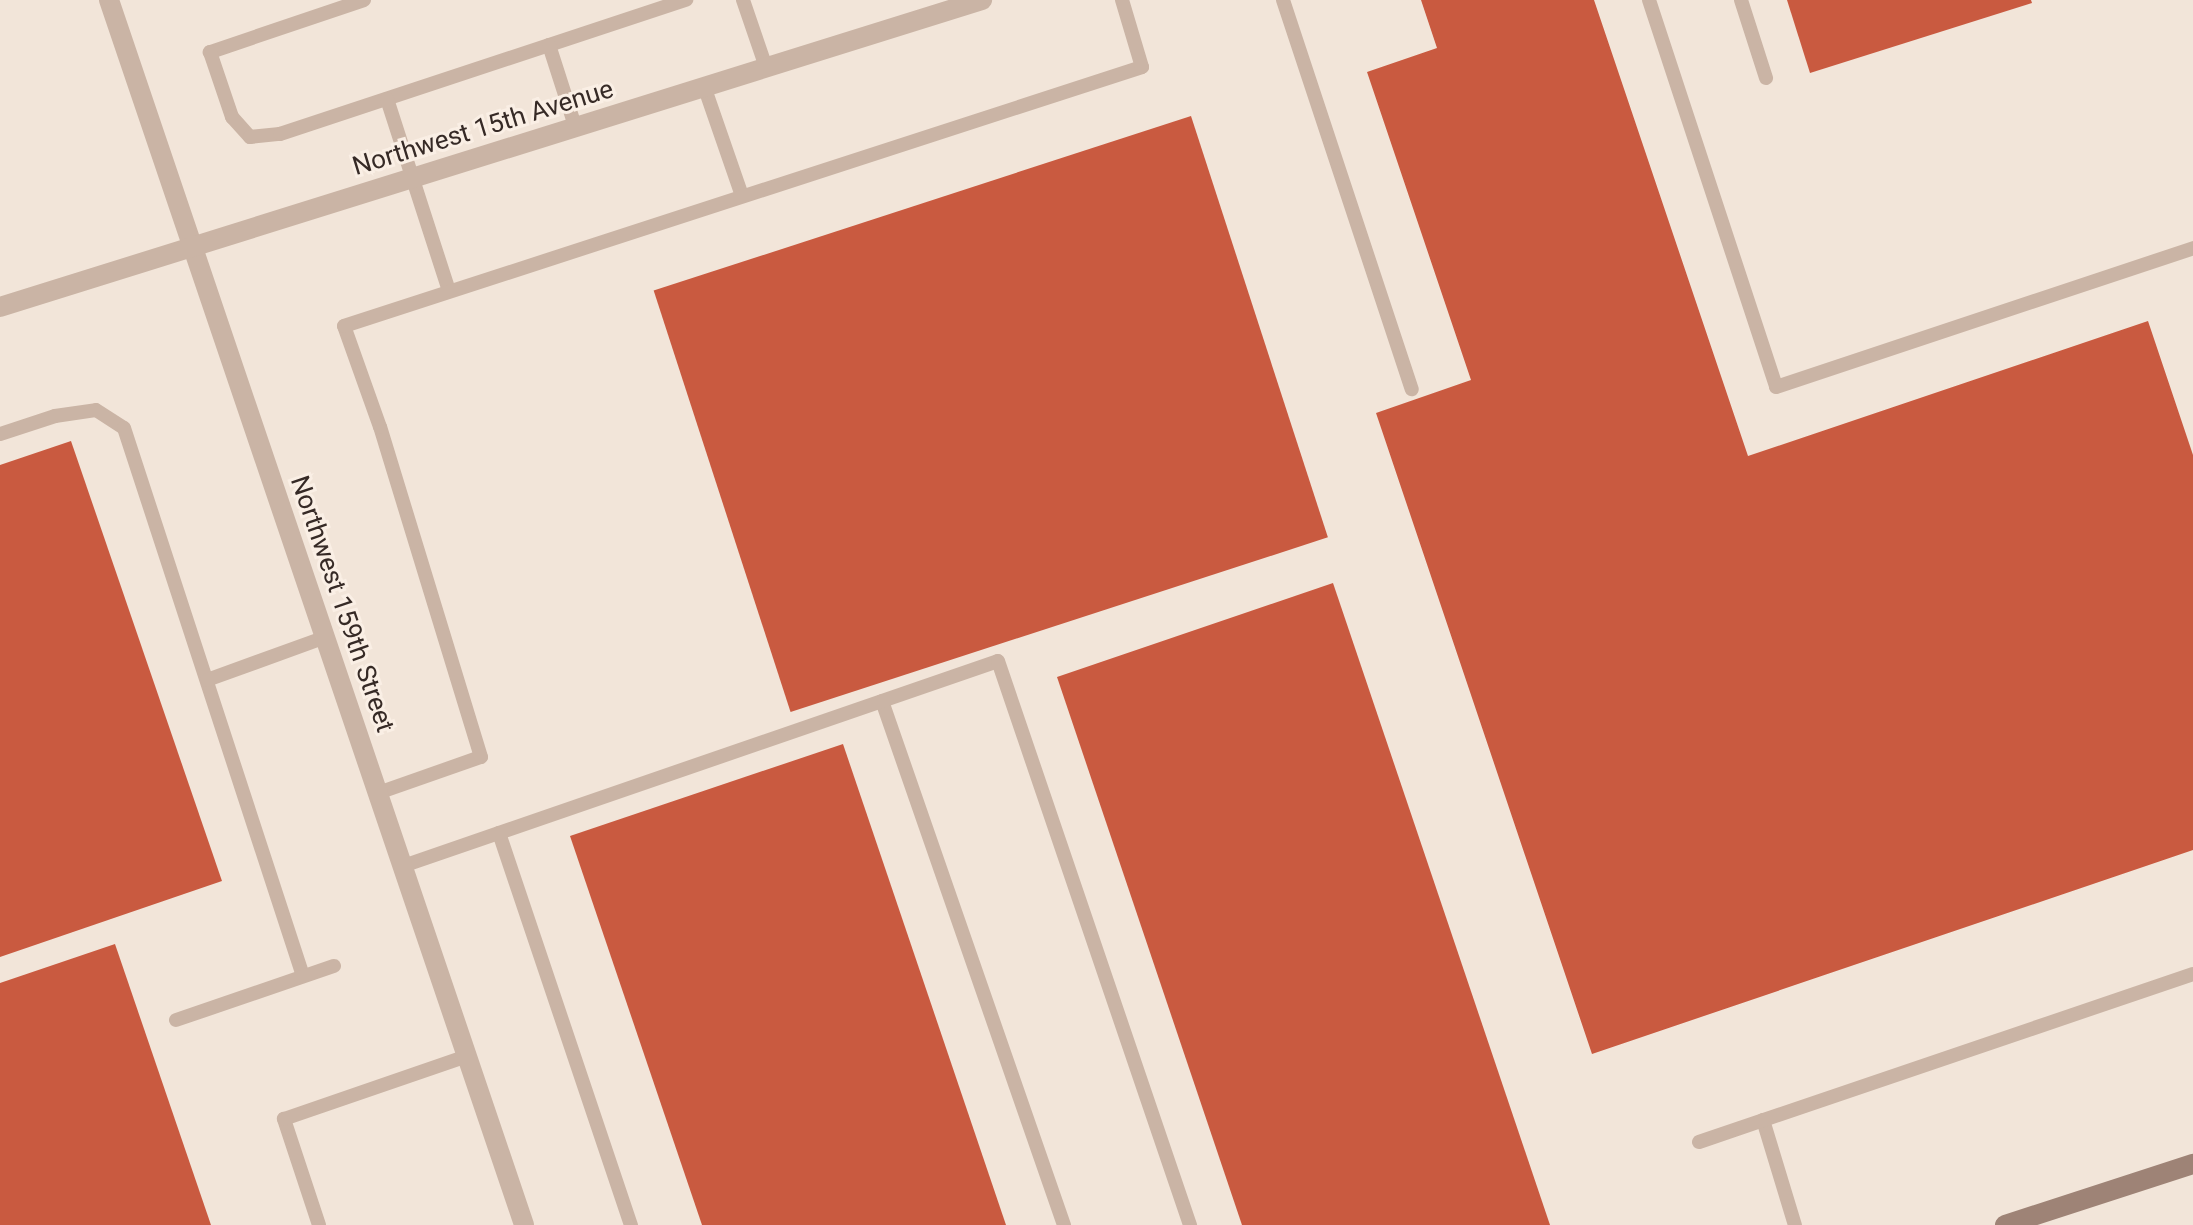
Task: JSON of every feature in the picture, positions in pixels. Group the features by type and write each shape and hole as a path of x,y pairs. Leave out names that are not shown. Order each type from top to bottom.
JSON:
{"street":[{"name":"Northwest 159th Street","path":"109,0 524,1225"},
{"name":"Northwest 15th Avenue","path":"0,307 766,67 958,3 982,0"},
{"path":"2005,1225 2193,1164"}],"lane":[{"path":"364,0 210,52 232,117 250,137 280,134 686,0"},
{"path":"743,0 766,67"},
{"path":"378,793 481,757 380,427 344,326 1142,67 1122,0"},
{"path":"1283,0 1412,389"},
{"path":"1649,0 1776,387 2193,248"},
{"path":"1741,0 1766,78"},
{"path":"549,45 575,126"},
{"path":"704,86 742,196"},
{"path":"387,99 449,291"},
{"path":"0,434 55,416 96,410 124,428 303,976"},
{"path":"207,680 326,637"},
{"path":"403,866 998,661 1190,1225"},
{"path":"882,701 1064,1225"},
{"path":"499,833 631,1225"},
{"path":"176,1020 334,966"},
{"path":"1699,1142 2193,974"},
{"path":"319,1225 284,1119 467,1056"},
{"path":"1763,1120 1795,1225"}],"building":[{"path":"1421,0 1594,0 1748,456 2148,321 2193,455 2193,850 1592,1054 1376,413 1471,380 1367,72 1437,48"},
{"path":"1787,0 2031,0 2032,3 1810,73"},
{"path":"1191,116 1328,537 791,712 654,291"},
{"path":"71,441 222,881 0,957 0,465"},
{"path":"1333,583 1550,1225 1242,1225 1057,677"},
{"path":"843,744 1006,1225 702,1225 570,836"},
{"path":"115,944 211,1225 0,1225 0,983"}]}
